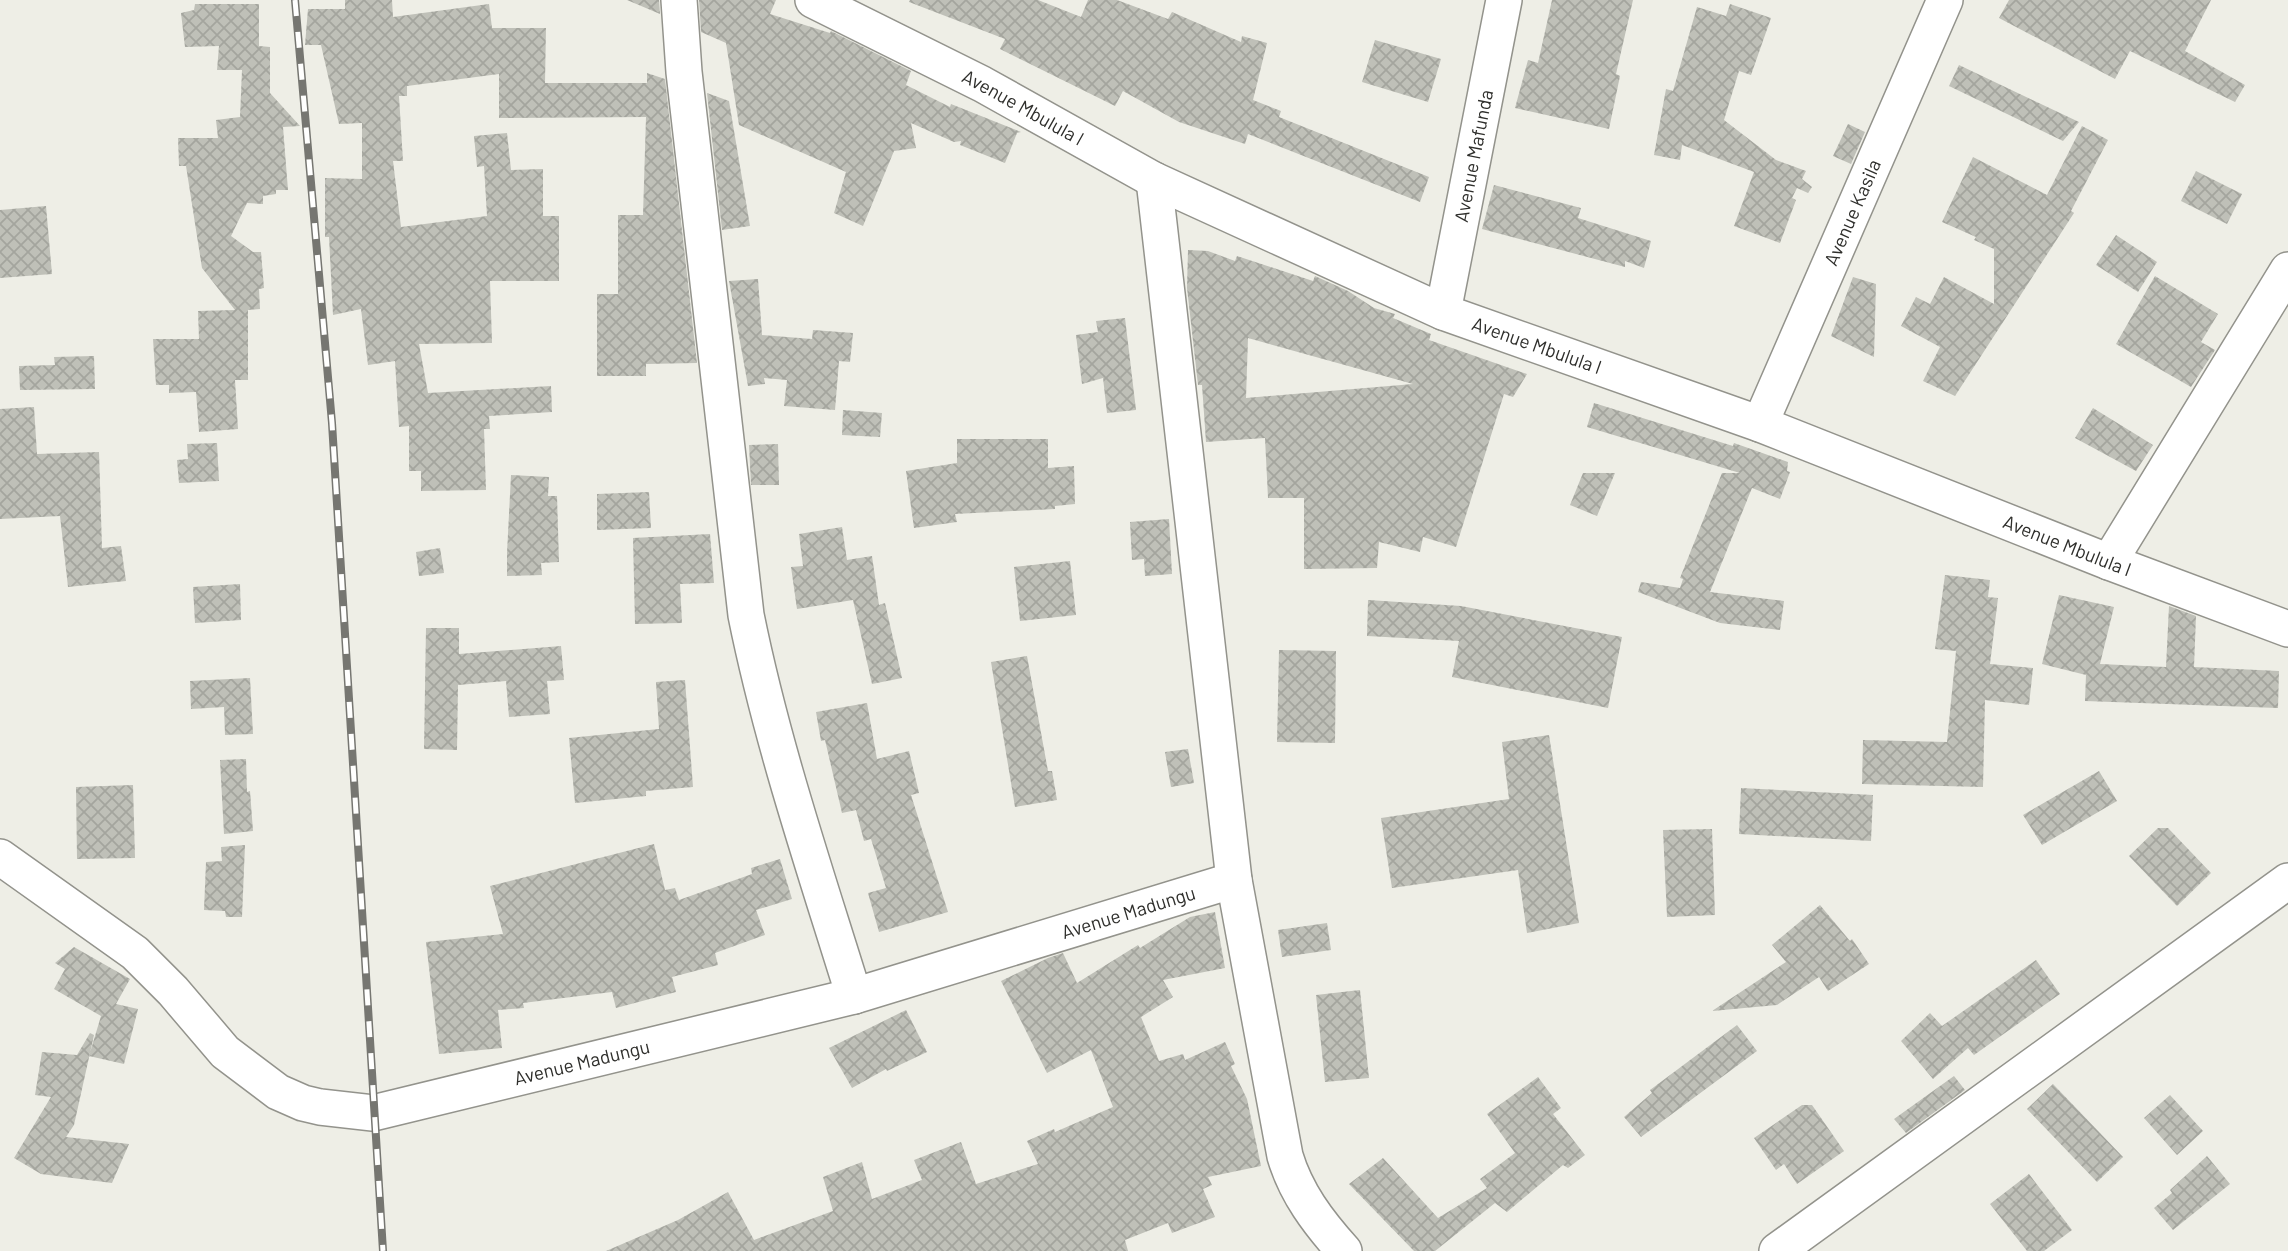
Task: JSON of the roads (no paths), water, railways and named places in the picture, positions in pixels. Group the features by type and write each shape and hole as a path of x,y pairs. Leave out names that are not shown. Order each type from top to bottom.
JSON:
{"street":[{"path":"679,0 684,72 746,615 759,680 854,996"},
{"name":"Avenue Mbulula I","path":"813,0 982,84 1154,180 1443,312 1760,424 2109,562 2288,629"},
{"name":"Avenue Mafunda","path":"1443,312 1504,0"},
{"name":"Avenue Kasila","path":"1760,424 1945,0"},
{"path":"1154,180 1234,880 1285,1156 1293,1180 1325,1230 1344,1251"},
{"path":"2109,562 2288,270"},
{"name":"Avenue Madungu","path":"0,857 135,953 173,991 225,1052 278,1092 320,1107 373,1113 854,996 1234,880"},
{"path":"1777,1251 2288,881"}],"railway":[{"path":"295,0 332,423 383,1251"}]}
